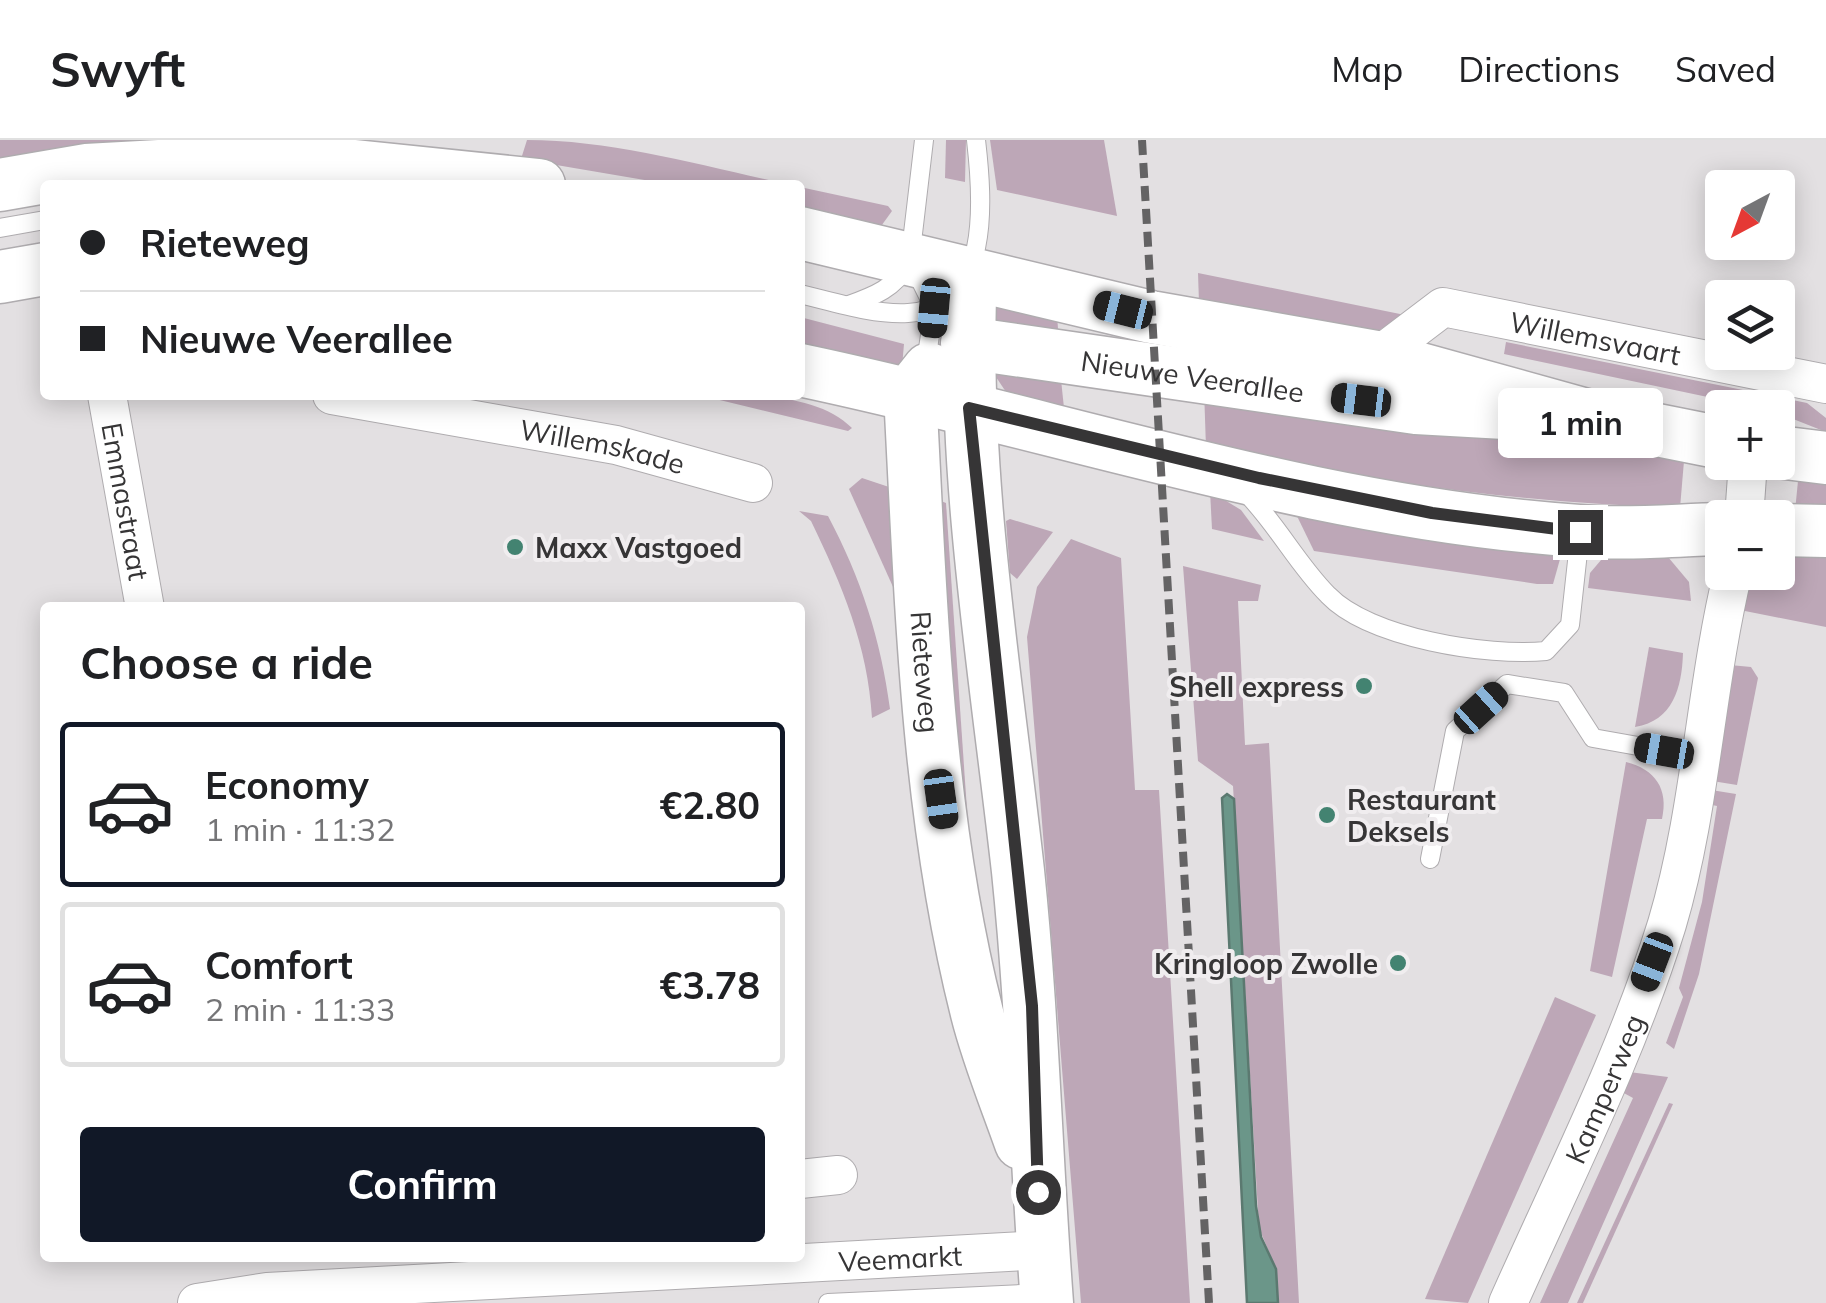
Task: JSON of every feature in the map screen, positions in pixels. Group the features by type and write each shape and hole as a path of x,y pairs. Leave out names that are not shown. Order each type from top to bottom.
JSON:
{"main road":[{"path":"0,184 86,170 286,158 492,180"},
{"path":"805,234 910,260 957,308 932,364 910,393"},
{"path":"0,278 40,270"},
{"name":"Nieuwe Veerallee","path":"957,308 1150,316 1377,357 1597,418 1705,440"},
{"name":"Nieuwe Veerallee","path":"957,308 1416,408 1597,418"},
{"name":"Rieteweg","path":"957,308 1032,1006 1045,1282"},
{"path":"805,371 910,393 1224,472 1432,513 1580,532 1705,530"},
{"name":"Rieteweg","path":"910,393 926,686 957,912 977,1015 1038,1192"},
{"path":"1795,454 1826,458"},
{"path":"1795,530 1826,531"}],"street":[{"name":"Willemsvaart","path":"1377,357 1443,307 1826,384"},
{"name":"Emmastraat","path":"108,400 144,602"},
{"name":"Willemskade","path":"361,400 616,444 754,483"},
{"name":"Kamperweg","path":"1508,1303 1610,1074 1666,924 1690,824 1730,590"},
{"path":"805,1178 838,1176"},
{"name":"Veemarkt","path":"197,1303 264,1275 515,1268 1045,1282"}],"lane":[{"path":"848,305 876,296 900,278 910,260 924,140"},
{"path":"805,295 908,313 957,308 980,213 976,140"},
{"path":"0,228 40,221"},
{"path":"1224,472 1270,517 1328,596 1358,620 1512,655 1546,651 1570,625 1580,532"},
{"path":"1430,858 1455,731 1507,684 1512,655"},
{"path":"1507,684 1564,693 1593,738 1700,757"},
{"path":"828,1303 1045,1282"}],"shaded area":[{"path":"0,140 265,140 0,173"},
{"path":"527,140 560,141 627,149 769,180 645,180 521,159"},
{"path":"946,140 966,140 965,182 945,178"},
{"path":"990,140 1104,140 1117,216 997,190"},
{"path":"805,188 888,206 892,211 879,229 805,214"},
{"path":"1198,273 1402,316 1378,331 1199,303"},
{"path":"994,304 1057,315 1059,342 994,335"},
{"path":"805,318 904,344 902,367 805,345"},
{"path":"1506,342 1743,390 1705,390 1705,396 1504,354"},
{"path":"1060,370 1064,408 1008,395 992,371"},
{"path":"1204,389 1684,461 1680,508 1442,488 1206,448"},
{"path":"720,400 800,402 837,416 852,428 848,431"},
{"path":"1795,401 1807,403 1826,418 1826,432 1795,420"},
{"path":"862,478 889,487 898,598 849,489"},
{"path":"1798,481 1826,485 1826,512 1795,511"},
{"path":"1210,491 1241,510 1264,541 1212,529"},
{"path":"931,497 946,503 973,898"},
{"path":"799,511 828,516 860,586 881,658 890,709 872,718 870,691 852,617 811,521"},
{"path":"1295,512 1564,545 1553,584 1537,584 1314,551"},
{"path":"1006,521 1053,532 1017,579 1010,573"},
{"path":"1071,539 1121,558 1135,790 1159,790 1190,1303 1081,1303 1027,637 1037,587"},
{"path":"1826,548 1826,627 1740,610 1745,590 1795,590 1795,550"},
{"path":"1607,553 1668,557 1689,582 1691,601 1588,588 1590,573"},
{"path":"1183,566 1261,585 1258,601 1238,601 1245,745 1269,743 1299,1303 1278,1303 1276,1269 1259,1228 1233,786 1198,761"},
{"path":"1649,647 1683,653 1680,678 1667,710 1635,727"},
{"path":"1730,665 1751,667 1758,678 1737,785 1706,780"},
{"path":"1626,762 1645,770 1658,782 1664,808 1662,819 1647,819 1612,977 1590,971"},
{"path":"1705,789 1736,794 1699,974 1674,1049 1666,1043 1683,997 1679,988 1702,902 1717,806 1703,803"},
{"path":"1227,794 1234,799 1256,1206 1261,1237 1276,1269 1278,1303 1247,1303 1222,798"},
{"path":"1555,997 1596,1015 1468,1303 1425,1299"},
{"path":"1629,1072 1668,1077 1568,1303 1540,1303 1633,1098 1622,1092"},
{"path":"1669,1103 1673,1104 1583,1303 1577,1303"}],"railway":[{"path":"1142,140 1209,1303"}],"place":[{"name":"Maxx Vastgoed","path":"515,547"},
{"name":"Shell express","path":"1364,686"},
{"name":"Restaurant Deksels","path":"1327,815"},
{"name":"Kringloop Zwolle","path":"1398,963"}],"route":[{"path":"1038,1192 1032,1006 969,408 1259,478 1432,513 1580,532"}]}
